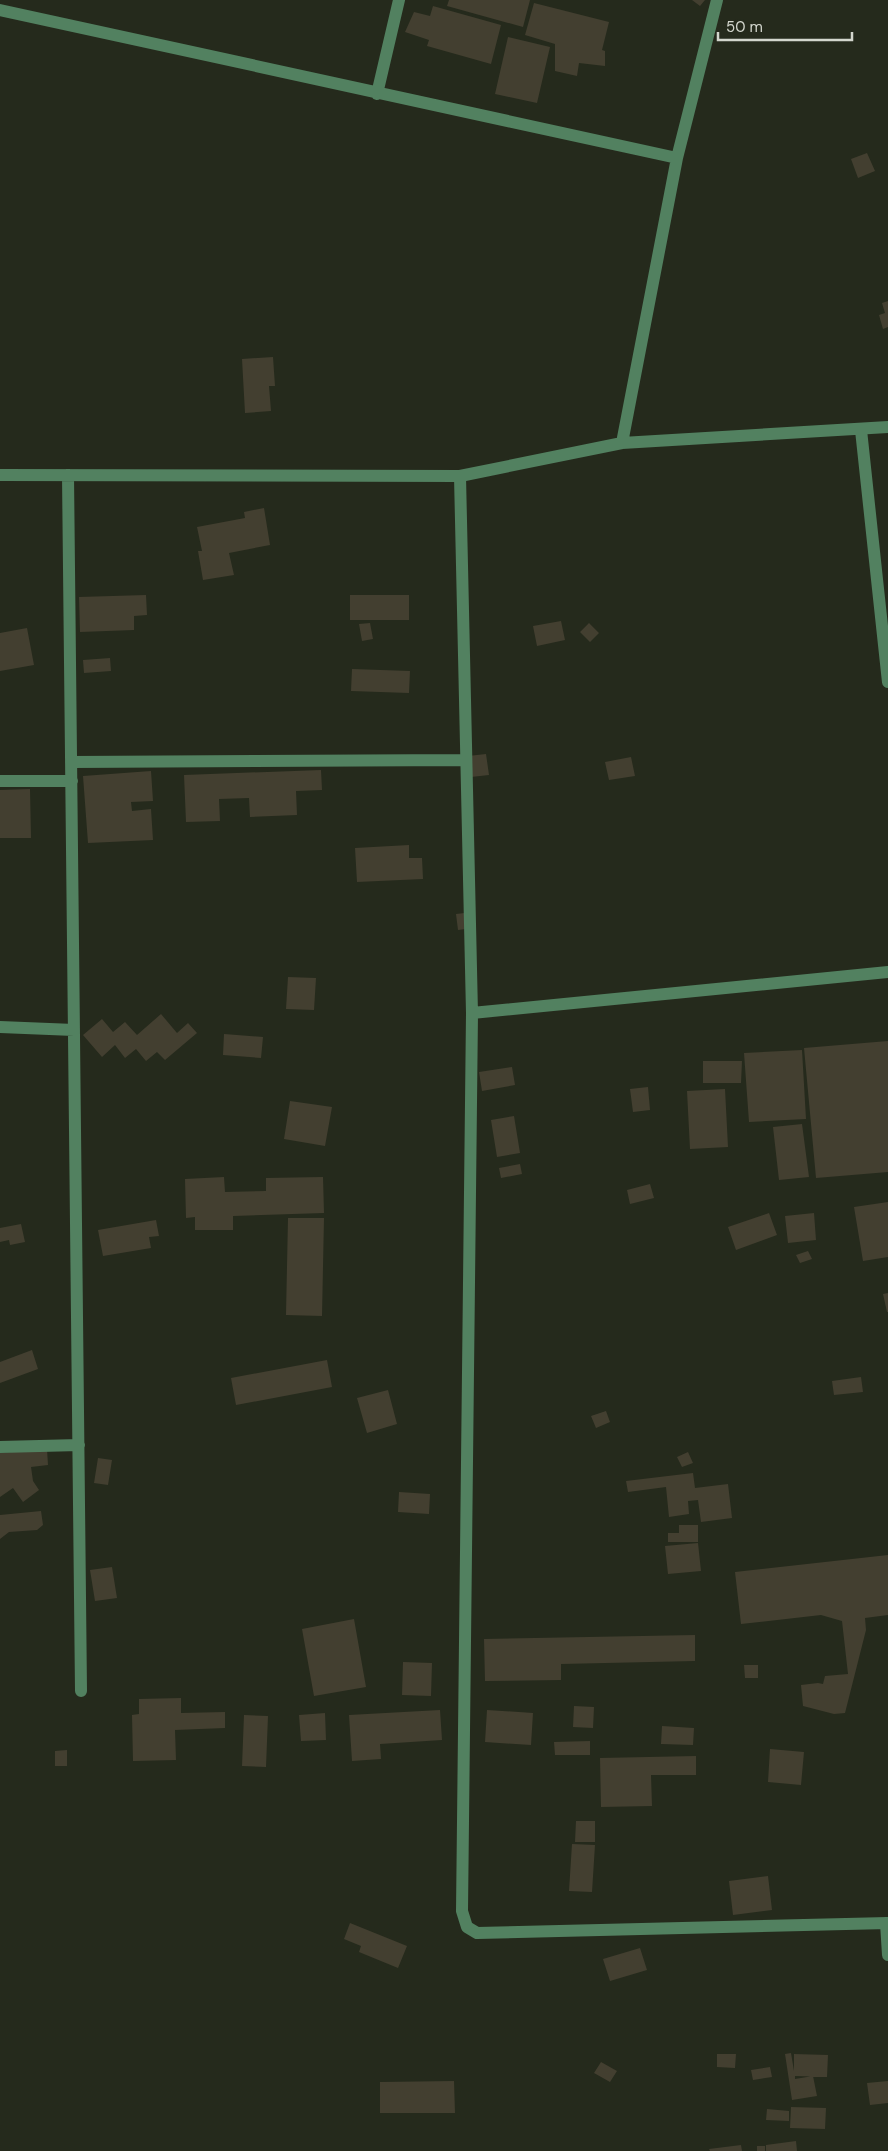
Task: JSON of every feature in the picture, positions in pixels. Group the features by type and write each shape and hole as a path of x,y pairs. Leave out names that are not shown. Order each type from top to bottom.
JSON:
{"street":[{"path":"377,94 399,0"},
{"path":"622,443 677,158 717,0"},
{"path":"0,10 377,94 677,158"},
{"path":"0,475 460,476 622,443 888,427"},
{"path":"860,430 888,682"},
{"path":"68,475 81,1691"},
{"path":"460,476 472,1013 462,1911 467,1927 477,1933 887,1923 888,1954"},
{"path":"71,762 466,760"},
{"path":"0,781 72,781"},
{"path":"472,1013 888,972"},
{"path":"0,1027 74,1030"},
{"path":"0,1448 79,1445"}],"building":[{"path":"449,0 530,0 523,27 447,6"},
{"path":"692,0 705,0 700,6"},
{"path":"534,3 609,22 602,50 605,51 605,66 579,63 577,76 555,71 555,44 525,35"},
{"path":"433,6 501,25 491,64 427,46 429,40 405,32 414,12 430,16"},
{"path":"508,37 550,47 537,103 495,94"},
{"path":"867,153 875,171 858,178 851,159"},
{"path":"888,301 888,327 883,329 879,315 885,313 882,303"},
{"path":"273,357 275,386 269,386 271,411 245,413 242,359"},
{"path":"264,508 270,545 229,553 234,575 203,580 198,551 202,551 197,527 245,518 244,512"},
{"path":"146,595 147,615 134,616 134,630 80,632 79,597"},
{"path":"350,595 409,595 409,620 350,620"},
{"path":"561,621 565,640 537,646 533,626"},
{"path":"370,623 373,639 362,641 359,624"},
{"path":"589,623 599,633 590,642 580,632"},
{"path":"27,628 34,665 0,671 0,633"},
{"path":"110,658 111,671 84,673 83,660"},
{"path":"352,669 410,671 409,693 351,691"},
{"path":"486,754 489,775 471,777 468,756"},
{"path":"631,757 635,776 609,780 605,762"},
{"path":"321,770 322,790 296,791 297,815 250,817 249,798 219,799 220,821 186,822 184,775"},
{"path":"151,771 153,801 131,802 132,811 151,809 153,840 88,843 83,776"},
{"path":"30,789 31,838 0,838 0,790"},
{"path":"409,845 409,858 422,858 423,879 357,882 355,848"},
{"path":"473,912 474,928 458,930 456,914"},
{"path":"288,977 316,978 314,1010 286,1009"},
{"path":"161,1014 177,1033 188,1023 197,1033 165,1060 157,1052 146,1061 136,1049 125,1058 115,1045 102,1057 83,1035 102,1019 113,1032 125,1022 137,1035"},
{"path":"224,1034 263,1037 261,1058 223,1055"},
{"path":"888,1041 888,1172 816,1178 804,1048"},
{"path":"802,1050 806,1119 749,1122 744,1053"},
{"path":"703,1061 742,1061 741,1083 703,1083"},
{"path":"512,1067 515,1085 482,1091 479,1072"},
{"path":"648,1087 650,1110 633,1112 630,1089"},
{"path":"725,1089 728,1147 690,1149 687,1091"},
{"path":"290,1101 332,1107 325,1146 284,1139"},
{"path":"514,1116 520,1153 497,1157 491,1120"},
{"path":"802,1124 809,1177 779,1180 773,1127"},
{"path":"520,1164 522,1174 501,1178 499,1168"},
{"path":"224,1177 225,1192 266,1191 266,1178 323,1177 324,1213 233,1216 233,1230 195,1230 195,1217 186,1218 185,1179"},
{"path":"650,1184 654,1198 630,1204 627,1190"},
{"path":"888,1202 888,1257 863,1261 854,1207"},
{"path":"769,1213 777,1235 736,1250 728,1227"},
{"path":"814,1213 816,1240 788,1243 785,1216"},
{"path":"288,1218 324,1218 322,1316 286,1315"},
{"path":"156,1220 159,1236 149,1237 151,1248 103,1256 98,1230"},
{"path":"21,1224 25,1242 10,1245 9,1240 0,1242 0,1228"},
{"path":"808,1251 812,1259 800,1263 796,1255"},
{"path":"888,1293 888,1312 887,1312 883,1294"},
{"path":"32,1350 38,1369 0,1383 0,1362"},
{"path":"327,1360 332,1387 236,1405 231,1378"},
{"path":"861,1377 863,1392 834,1395 832,1381"},
{"path":"388,1390 397,1424 367,1433 357,1398"},
{"path":"606,1411 610,1422 596,1428 591,1416"},
{"path":"47,1449 48,1465 31,1467 33,1481 39,1490 23,1502 13,1488 0,1497 0,1453"},
{"path":"688,1452 693,1463 682,1467 677,1457"},
{"path":"98,1458 112,1460 108,1485 94,1483"},
{"path":"693,1473 695,1488 728,1484 732,1518 701,1522 698,1500 688,1501 689,1514 669,1517 666,1487 628,1492 626,1481"},
{"path":"399,1492 430,1494 429,1514 398,1512"},
{"path":"41,1511 43,1525 37,1530 9,1532 0,1539 0,1515"},
{"path":"679,1525 698,1525 698,1542 668,1542 668,1533 679,1533"},
{"path":"698,1543 701,1571 668,1574 665,1546"},
{"path":"888,1555 888,1615 865,1618 866,1630 845,1713 834,1714 803,1706 801,1685 823,1684 825,1676 848,1674 842,1621 821,1615 741,1624 735,1572"},
{"path":"112,1567 117,1598 95,1601 90,1570"},
{"path":"354,1619 366,1687 314,1696 302,1629"},
{"path":"695,1635 695,1661 561,1664 561,1680 485,1681 484,1639"},
{"path":"403,1662 432,1663 431,1696 402,1695"},
{"path":"744,1665 758,1665 758,1678 745,1678"},
{"path":"181,1698 181,1713 225,1712 225,1728 175,1730 176,1760 133,1761 132,1715 139,1714 139,1699"},
{"path":"574,1706 594,1707 593,1728 573,1727"},
{"path":"440,1710 442,1740 380,1744 381,1759 352,1761 349,1715"},
{"path":"487,1710 533,1713 531,1745 485,1742"},
{"path":"325,1713 326,1740 301,1741 299,1715"},
{"path":"244,1715 268,1716 266,1767 242,1766"},
{"path":"662,1726 694,1728 693,1745 661,1744"},
{"path":"590,1741 590,1755 555,1755 554,1742"},
{"path":"770,1749 804,1752 801,1785 768,1782"},
{"path":"67,1750 67,1766 55,1766 55,1751"},
{"path":"696,1756 696,1775 651,1775 652,1806 601,1807 600,1758"},
{"path":"576,1821 595,1821 595,1842 575,1842"},
{"path":"572,1844 595,1845 592,1892 569,1891"},
{"path":"768,1876 772,1910 733,1915 729,1881"},
{"path":"350,1923 407,1946 398,1968 359,1952 361,1946 344,1939"},
{"path":"640,1948 647,1970 610,1981 603,1959"},
{"path":"791,2053 794,2071 794,2054 828,2055 827,2077 813,2077 817,2096 792,2100 785,2054","holes":["795,2076 810,2076 795,2079"]},
{"path":"717,2054 736,2054 735,2068 717,2067"},
{"path":"601,2062 617,2071 610,2082 594,2073"},
{"path":"770,2067 772,2077 753,2080 751,2070"},
{"path":"454,2081 455,2113 380,2113 380,2082"},
{"path":"888,2081 888,2103 870,2105 867,2083"},
{"path":"791,2107 826,2108 825,2129 790,2128"},
{"path":"767,2109 789,2111 789,2121 766,2120"},
{"path":"796,2141 797,2151 766,2151 766,2145"},
{"path":"741,2145 742,2151 710,2151 709,2149"},
{"path":"757,2146 765,2146 765,2151 757,2151"}]}
